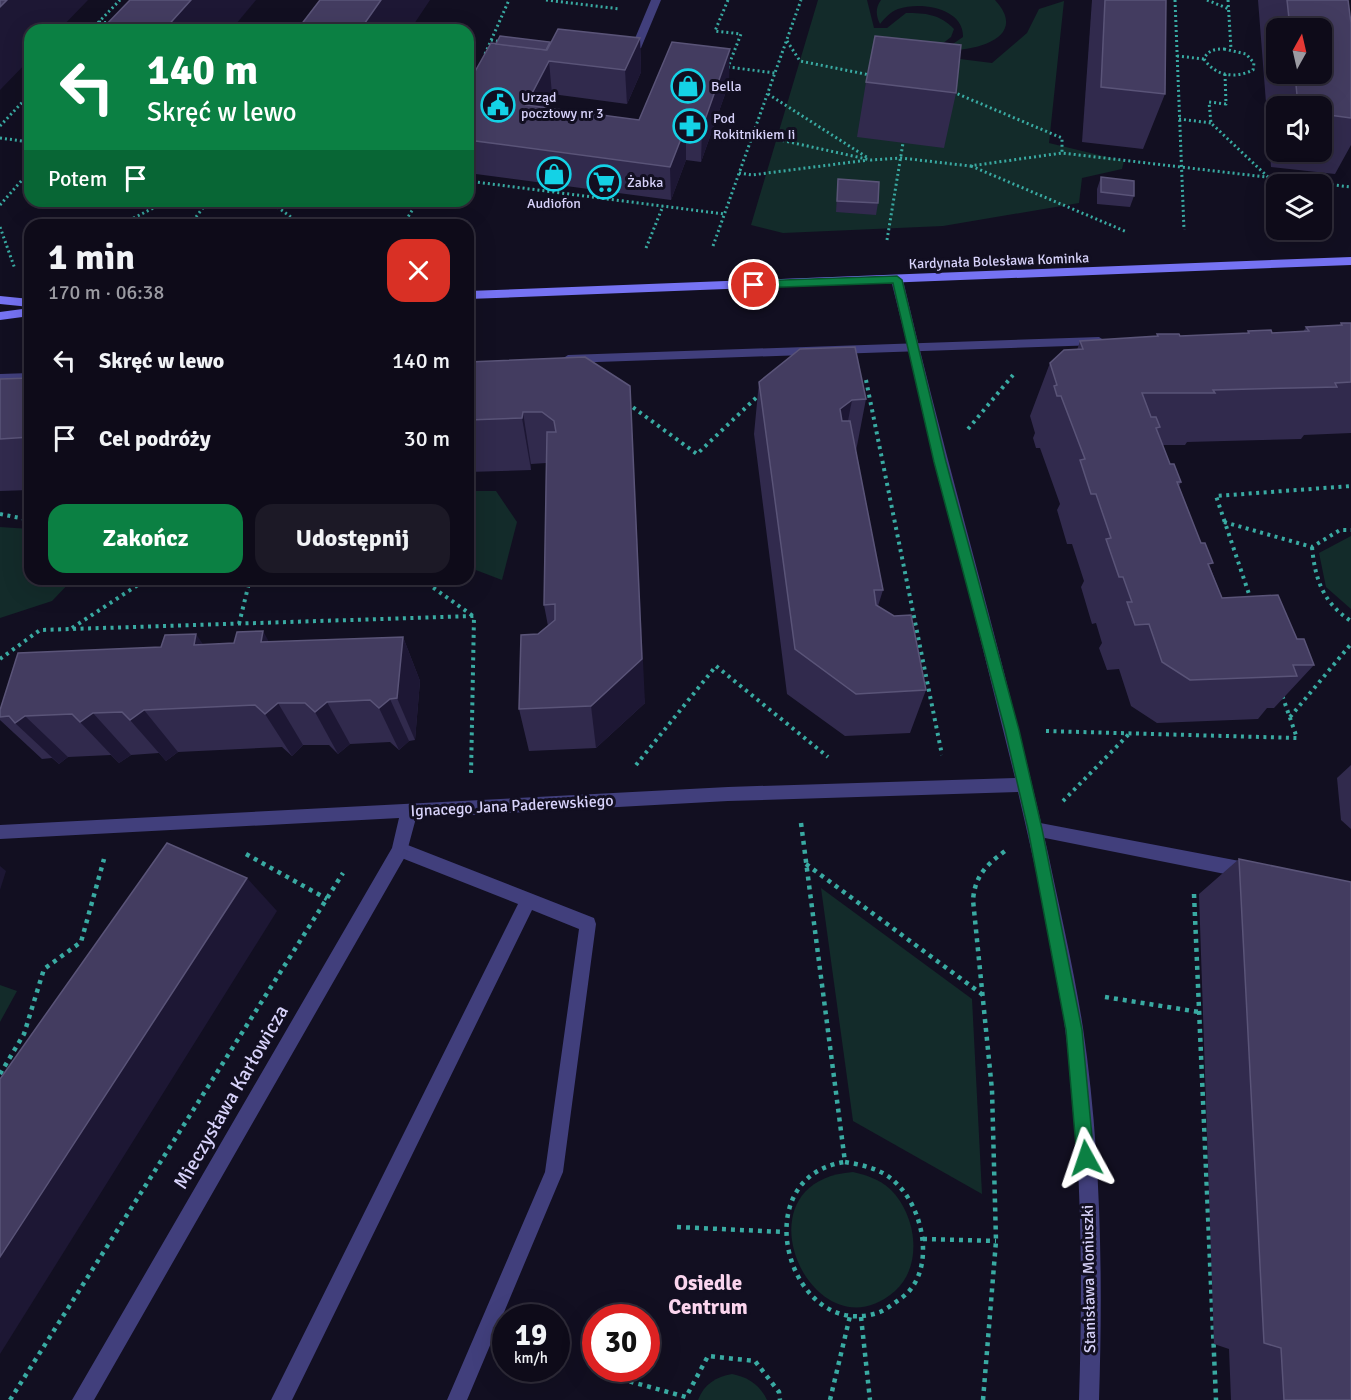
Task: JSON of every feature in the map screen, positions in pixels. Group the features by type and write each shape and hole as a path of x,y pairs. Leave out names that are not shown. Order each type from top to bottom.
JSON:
{"street":[{"path":"636,48 656,0"},
{"name":"Kardynała Bolesława Kominka","path":"474,295 1351,261"},
{"name":"Stanisława Moniuszki","path":"897,280 940,462 1012,730 1068,992 1074,1030 1088,1179 1091,1356 1089,1400"},
{"path":"0,300 24,302"},
{"path":"0,316 24,313"},
{"path":"559,359 1114,340"},
{"path":"0,378 24,377"},
{"name":"Ignacego Jana Paderewskiego","path":"0,832 798,791 1024,785"},
{"name":"Mieczysława Karłowicza","path":"82,1400 400,850 409,812"},
{"path":"1035,829 1267,874"},
{"path":"400,850 588,924 554,1172 457,1400"},
{"path":"281,1400 528,901"}],"path":[{"path":"99,22 120,0"},
{"path":"482,62 509,0"},
{"path":"546,0 650,13"},
{"path":"728,0 715,31 741,34 728,68 775,73"},
{"path":"713,246 801,0"},
{"path":"1175,0 1184,230"},
{"path":"1207,0 1229,9"},
{"path":"1228,0 1231,49"},
{"path":"99,22 111,23"},
{"path":"491,40 502,42"},
{"path":"787,41 800,61 869,75"},
{"path":"1177,56 1204,59 1210,68 1225,74 1248,73 1255,67 1251,58 1246,54 1231,49 1209,51 1204,59"},
{"path":"1211,123 1209,102 1226,104 1225,74"},
{"path":"950,91 1062,138 1062,153"},
{"path":"768,94 871,160"},
{"path":"0,126 24,100"},
{"path":"1179,119 1211,123 1266,174"},
{"path":"753,134 871,160"},
{"path":"0,138 24,141"},
{"path":"887,240 903,143"},
{"path":"739,173 752,174 901,158 970,166 1062,153 1266,177"},
{"path":"970,166 1127,232"},
{"path":"0,205 24,178"},
{"path":"474,182 724,214"},
{"path":"1332,185 1351,187"},
{"path":"646,248 663,206"},
{"path":"132,219 155,207"},
{"path":"277,207 294,219"},
{"path":"0,227 15,269"},
{"path":"864,371 948,787"},
{"path":"940,462 1016,372"},
{"path":"622,399 697,454 761,393"},
{"path":"1254,609 1216,496 1351,486"},
{"path":"0,514 24,519"},
{"path":"1224,522 1312,547 1340,530 1351,530"},
{"path":"1312,547 1314,571 1325,601 1351,621"},
{"path":"71,629 138,585"},
{"path":"239,624 249,585"},
{"path":"430,585 474,616"},
{"path":"0,660 40,630 474,616"},
{"path":"470,809 474,616"},
{"path":"1290,718 1351,644"},
{"path":"607,801 716,666 868,789"},
{"path":"1012,730 1297,738 1279,685"},
{"path":"983,1400 996,1241 992,1090 974,883 985,866 1035,829 1130,734"},
{"path":"798,791 845,1162"},
{"path":"189,822 327,899"},
{"path":"0,1074 24,1034 44,969 81,942 113,827"},
{"path":"1192,860 1216,1400"},
{"path":"806,864 983,995"},
{"path":"10,1400 345,870"},
{"path":"1068,992 1199,1012"},
{"path":"845,1162 872,1167 896,1182 914,1205 923,1239 922,1265 910,1292 888,1310 861,1317 850,1316 824,1307 802,1287 788,1260 784,1232 788,1204 802,1182 822,1167 845,1162"},
{"path":"677,1227 784,1232"},
{"path":"923,1239 996,1241"},
{"path":"830,1400 850,1316"},
{"path":"861,1317 870,1400"},
{"path":"631,1382 686,1398 708,1356 755,1361 779,1392 780,1400"}],"green space":[{"path":"818,0 867,0 874,28 887,28 906,13 938,17 954,29 951,37 928,55 992,63 1027,33 1039,9 1064,1 1049,143 1124,161 1122,169 1082,178 1079,203 943,226 783,233 751,225"},
{"path":"881,0 995,0 1004,13 1006,24 1002,33 983,45 944,50 963,37 961,27 949,13 929,7 907,7 895,10 880,24 877,12"},
{"path":"474,491 496,491 517,522 502,580 474,569"},
{"path":"0,527 24,529 24,585 67,585 52,601 0,618"},
{"path":"1351,536 1351,609 1326,587 1319,553"},
{"path":"821,888 972,999 982,1194 853,1121"},
{"path":"0,985 17,991 0,1022"},
{"path":"853,1172 881,1183 899,1199 911,1225 913,1240 910,1268 904,1280 895,1291 865,1307 837,1304 814,1287 798,1261 791,1232 797,1204 816,1183"},
{"path":"732,1374 753,1382 767,1400 698,1400 711,1382"}],"building":[{"path":"0,0 7,0 0,7"},
{"path":"130,0 191,0 169,24 107,24"},
{"path":"320,0 381,0 364,24 302,24"},
{"path":"1105,0 1166,0 1165,94 1101,87"},
{"path":"1287,0 1348,0 1351,23 1351,118 1332,115 1332,96 1297,96 1296,84 1332,84 1332,18 1289,18"},
{"path":"558,29 640,38 625,70 549,61 526,105 639,120 672,42 730,49 702,128 686,126 670,167 474,141 474,73 491,43 547,50"},
{"path":"500,36 550,42 546,50 496,44"},
{"path":"875,36 961,45 956,93 866,82"},
{"path":"1101,177 1134,181 1134,196 1101,192"},
{"path":"838,179 879,182 878,203 837,201"},
{"path":"1341,323 1351,323 1351,382 1335,383 1337,387 1213,390 1215,393 1142,393 1151,417 1156,417 1160,427 1156,428 1170,464 1174,464 1181,482 1177,482 1201,543 1205,543 1213,563 1208,564 1222,598 1278,595 1297,639 1304,639 1314,665 1293,665 1297,676 1190,680 1162,662 1149,624 1135,625 1127,602 1132,602 1123,577 1119,577 1106,539 1111,538 1096,494 1091,494 1080,460 1085,459 1061,396 1057,396 1054,386 1057,385 1050,363 1064,350 1083,349 1080,341 1158,336 1157,334 1179,334 1180,336 1271,330 1272,333 1309,331 1306,327 1342,325"},
{"path":"855,347 866,399 852,400 840,409 842,421 850,421 883,590 874,590 876,605 894,616 911,615 926,690 856,694 795,649 759,382 800,349"},
{"path":"585,357 630,386 642,659 591,706 519,709 521,635 538,634 555,620 555,604 544,605 547,432 556,432 554,421 542,412 523,412 522,418 474,420 474,362"},
{"path":"24,378 24,437 0,439 0,379"},
{"path":"263,631 261,642 403,637 397,698 390,699 379,708 370,700 327,702 315,712 305,703 278,703 265,714 255,705 144,710 130,720 122,712 93,713 80,722 72,714 25,716 15,723 9,716 0,717 0,710 18,653 161,647 165,635 196,634 194,645 234,643 237,632"},
{"path":"167,843 247,878 0,1257 0,1079"},
{"path":"1239,859 1351,882 1351,1400 1284,1400 1281,1348 1264,1343"}],"place":[{"name":"Bella","path":"688,86"},
{"name":"Urząd pocztowy nr 3","path":"498,105"},
{"name":"Pod Rokitnikiem Ii","path":"690,126"},
{"name":"Audiofon","path":"554,174"},
{"name":"Żabka","path":"604,182"}],"district":[{"name":"Osiedle Centrum","path":"708,1295"}],"route":[{"path":"754,285 897,280 940,462 1012,730 1035,829 1074,1030 1086,1158"}]}
